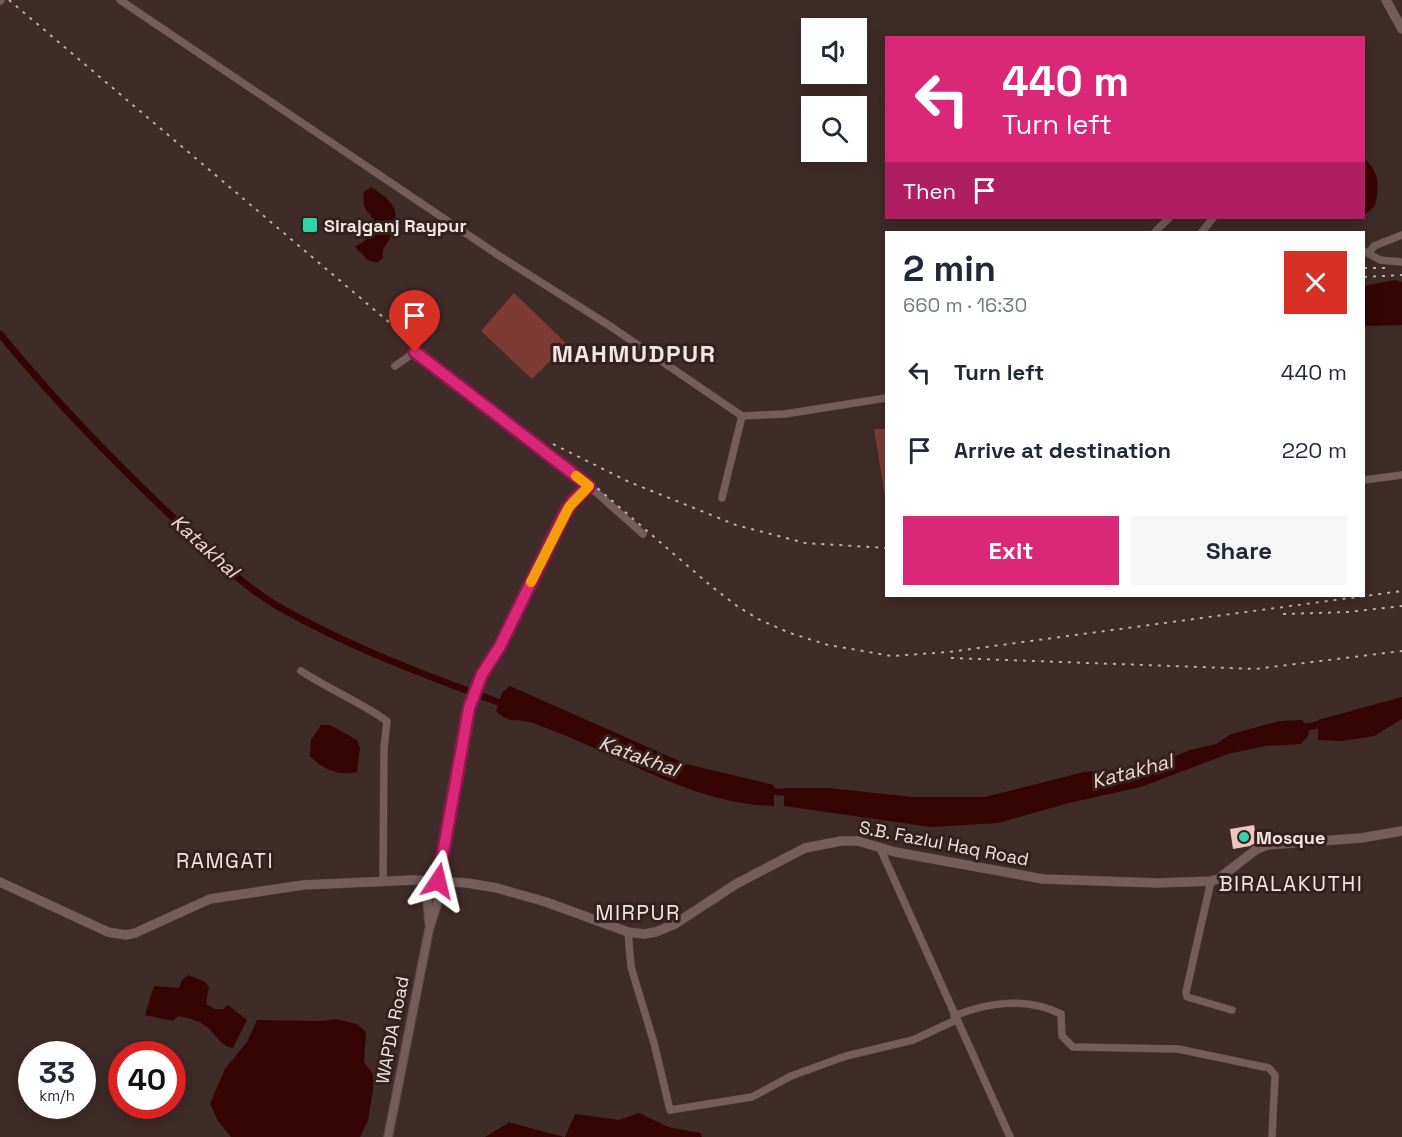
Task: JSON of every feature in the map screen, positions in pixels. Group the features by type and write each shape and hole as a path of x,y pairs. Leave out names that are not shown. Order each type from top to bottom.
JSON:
{"main road":[{"path":"1386,0 1402,29"},
{"name":"S.B. Fazlul Haq Road","path":"0,882 108,932 126,935 144,930 210,899 303,885 426,880 507,891 546,902 628,932 644,934 675,924 736,884 805,848 825,843 858,841 880,848 1043,879 1158,884 1218,879 1257,849 1267,845 1361,838 1402,831"}],"street":[{"path":"120,0 742,416 785,414 885,398"},
{"path":"1156,231 1168,219"},
{"path":"1203,231 1212,219"},
{"path":"1402,236 1374,246 1366,252 1380,260 1402,262"},
{"path":"395,366 415,352 589,486 643,534"},
{"path":"722,498 742,416"},
{"path":"1365,480 1402,475"},
{"name":"WAPDA Road","path":"388,1137 429,930 441,881 469,708 482,674 499,648 569,507 589,486"},
{"path":"301,671 364,705 387,721 384,748 383,882"},
{"path":"880,848 1010,1137"},
{"name":"WAPDA Road","path":"426,880 429,930"},
{"path":"1211,881 1186,992 1187,997 1232,1010"},
{"path":"628,932 631,967 654,1043 670,1110 752,1097 791,1076 846,1056 913,1040 955,1018 1000,1002 1023,1004 1061,1014 1063,1039 1073,1047 1178,1049 1269,1068 1275,1075 1272,1137"}],"shaded area":[{"path":"514,293 567,344 532,379 481,331"},
{"path":"874,429 885,429 885,497"}],"water":[{"path":"1365,159 1376,175 1375,206 1365,214"},
{"path":"371,187 385,197 394,208 396,215 393,230 383,250 383,258 377,263 368,260 355,247 373,235 375,222 365,208 364,202 364,192"},
{"path":"1395,280 1402,282 1402,325 1365,326 1365,286"},
{"path":"510,686 686,764 774,785 774,806 745,803 689,789 541,726 504,718 496,711 502,693"},
{"path":"1402,697 1402,719 1374,736 1342,741 1318,740 1318,720"},
{"path":"1302,720 1309,728 1308,736 1301,744 1265,746 1228,754 1141,787 1069,803 998,823 931,827 784,806 784,788 828,788 913,797 985,797 1084,772 1117,770 1162,762 1190,750 1216,744 1231,734 1280,721"},
{"path":"321,725 330,725 357,740 360,748 357,772 332,771 310,756 311,740"},
{"path":"188,975 205,982 209,987 206,1004 215,1009 223,1009 228,1005 247,1020 233,1048 225,1045 206,1026 196,1021 178,1016 173,1021 145,1015 154,986 179,988 182,980"},
{"path":"336,1019 357,1024 366,1032 364,1062 373,1074 373,1090 368,1120 360,1137 231,1137 218,1121 210,1104 225,1069 247,1042 257,1020 323,1021"},
{"path":"639,1113 668,1127 700,1133 702,1137 565,1137 575,1114 619,1120"},
{"path":"508,1122 564,1137 485,1137"}],"building":[{"name":"Mosque","path":"1254,825 1257,842 1250,846 1233,849 1230,829"}],"waterway":[{"name":"Katakhal","path":"0,334 43,385 112,458 216,558 250,587 274,604 358,647 506,705"},
{"name":"Katakhal","path":"1302,728 1326,723"},
{"name":"Katakhal","path":"766,791 791,793"}],"railway":[{"path":"9,0 443,368 581,474 711,586 758,619 790,633 828,645 892,656 949,652 1357,597"},
{"path":"1365,268 1387,268"},
{"path":"1365,277 1402,275"},
{"path":"553,444 627,481 736,525 805,543 885,548"},
{"path":"1365,596 1402,591"},
{"path":"1283,614 1349,612 1402,606"},
{"path":"951,658 1255,669 1402,651"}],"slow traffic":[{"path":"531,582 569,507 589,486 576,476"}],"place":[{"name":"Sirajganj Raypur","path":"310,225"},
{"name":"Mosque","path":"1244,837"}],"district":[{"name":"MAHMUDPUR","path":"634,353"},
{"name":"RAMGATI","path":"225,860"},
{"name":"BIRALAKUTHI","path":"1291,883"},
{"name":"MIRPUR","path":"638,912"}],"route":[{"path":"415,352 589,486 573,501 564,515 499,648 482,674 469,708 438,881"}]}
